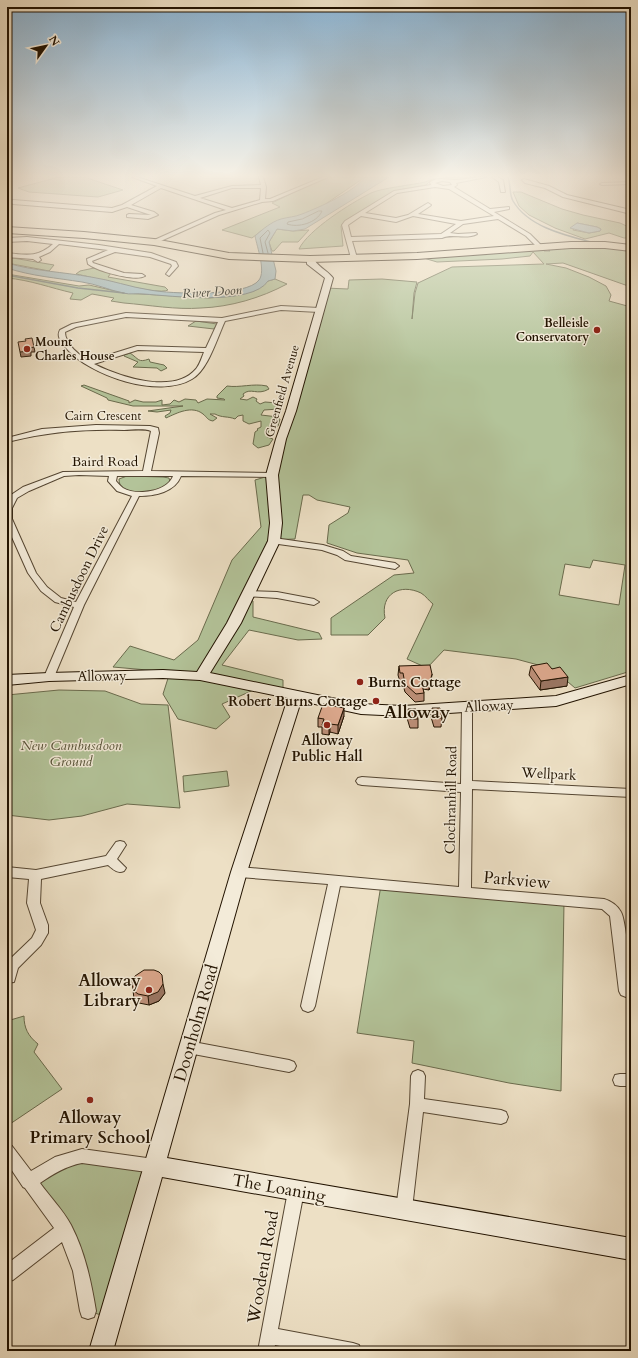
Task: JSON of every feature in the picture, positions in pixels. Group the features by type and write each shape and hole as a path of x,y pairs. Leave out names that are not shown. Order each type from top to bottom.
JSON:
{"main road":[{"path":"137,240 154,242 217,254 310,260 425,256 540,247 605,245 631,248"}],"street":[{"path":"40,240 72,243 146,254 170,261 175,266 169,274"},
{"path":"72,243 75,240"},
{"path":"348,240 354,258"},
{"path":"533,240 540,247"},
{"path":"7,255 37,259 57,242"},
{"path":"114,250 89,260 91,264 123,275 142,276"},
{"name":"Greenfield Avenue","path":"201,674 224,640 274,541 276,523 272,475 328,278 325,273 310,262 310,260"},
{"path":"105,269 116,265"},
{"path":"222,320 196,375 175,383 162,384 134,381 106,373 78,357 61,335 62,331 74,325 126,315 222,320 280,308 319,310"},
{"path":"88,364 138,348 208,350"},
{"name":"Cairn Crescent","path":"7,440 30,433 66,427 84,426 150,428 155,430 155,433 146,474"},
{"name":"Baird Road","path":"79,605 58,600 44,589 32,573 8,518 7,508 14,497 26,489 63,474 272,475"},
{"path":"113,474 112,481 116,486 121,490 136,495 154,493 164,489 174,483 178,475"},
{"name":"Cambusdoon Drive","path":"50,677 79,605 136,495"},
{"path":"274,541 323,548 340,553 348,558 394,566"},
{"path":"248,594 277,595 314,602"},
{"name":"Alloway","path":"7,680 50,677 201,674 296,696 374,710 403,711 556,701 631,679"},
{"name":"Doonholm Road","path":"101,1351 239,872 296,696"},
{"name":"Clochranhill Road","path":"465,893 467,707"},
{"name":"Wellpark","path":"362,780 631,793"},
{"path":"7,872 36,875 110,860 120,845"},
{"path":"110,860 120,868"},
{"name":"Parkview","path":"239,872 604,904 611,908 616,914 626,991"},
{"path":"9,978 10,962 28,951 38,940 42,932 41,923 36,912 33,899 36,875"},
{"path":"308,1006 334,881"},
{"path":"188,1048 289,1066"},
{"path":"404,1209 417,1104 418,1076"},
{"path":"417,1104 501,1118"},
{"path":"7,1151 64,1230 81,1271 88,1311"},
{"path":"28,1182 57,1163 72,1157 82,1156 154,1166"},
{"name":"The Loaning","path":"154,1166 631,1248"},
{"name":"Woodend Road","path":"268,1343 296,1191"},
{"path":"7,1274 64,1230"},
{"path":"268,1343 353,1351"}],"green space":[{"path":"270,240 299,240 298,242 282,242 274,251 272,251 269,242"},
{"path":"305,240 342,240 343,246 299,249"},
{"path":"578,246 631,249 631,287 563,263 546,264 566,268 589,277 606,286 611,295 609,301 631,307 631,671 575,688 553,669 516,659 444,650 427,668 407,659 433,604 421,593 406,589 399,590 389,597 384,610 385,618 368,635 331,635 331,618 394,575 414,573 408,560 357,553 327,543 329,525 348,513 350,507 317,500 309,495 303,495 295,539 268,540 243,597 253,601 253,617 319,633 322,639 298,640 249,630 222,665 283,680 283,688 258,688 222,704 230,717 216,729 178,719 163,694 170,672 113,667 130,646 174,660 198,640 232,560 261,527 255,480 272,475 325,288 348,289 349,280 382,279 417,282 414,293 412,319 415,293 418,283 452,267 544,264 533,252 530,256 502,259 437,262 417,256 544,249 544,251 550,251 546,248","holes":["593,560 625,565 619,605 559,595 565,564 590,568"]},
{"path":"7,257 54,265 49,271 7,263"},
{"path":"94,268 111,273 108,277 165,287 168,290 162,291 139,288 76,274 80,271"},
{"path":"7,274 79,286 89,285 124,293 209,298 233,296 254,291 268,281 275,279 287,284 267,294 234,304 212,307 182,308 111,301 114,298 92,294 81,300 70,299 73,293 32,282 7,278"},
{"path":"196,321 217,324 214,329 188,326"},
{"path":"130,353 139,360 143,361 149,359 150,362 164,365 167,368 161,371 157,368 133,367 138,362 124,356"},
{"path":"84,385 129,401 129,403 135,400 143,402 156,402 162,400 162,405 170,404 174,400 179,402 185,399 196,400 198,403 207,399 225,400 217,398 217,396 227,386 267,386 269,389 265,391 246,392 240,399 247,400 253,397 257,399 256,401 260,404 265,402 278,403 279,409 264,410 261,415 278,417 280,419 278,426 269,430 267,437 273,439 269,445 258,448 253,444 255,432 261,427 261,421 249,424 243,421 243,415 238,416 235,419 210,414 217,418 213,421 208,419 199,411 194,410 184,411 166,418 165,416 170,413 171,410 157,412 148,411 183,406 133,406 108,400 107,398 81,386"},
{"path":"127,476 163,477 169,478 170,482 161,488 149,492 135,492 129,491 120,484 119,479"},
{"name":"New Cambusdoon Ground","path":"59,690 105,691 141,704 168,705 180,808 127,804 82,816 49,820 7,815 7,695"},
{"path":"227,771 229,786 184,792 183,776"},
{"path":"381,885 564,902 561,1091 509,1083 412,1063 414,1041 357,1033"},
{"path":"24,1016 27,1032 38,1044 34,1052 62,1089 7,1126 7,1021"},
{"path":"71,1157 154,1166 111,1318 88,1311 81,1271 28,1182"}],"water":[{"path":"256,240 270,240 269,242 276,271 275,279 268,281 259,289 246,294 229,297 210,298 126,294 87,283 35,275 7,268 7,263 38,270 98,278 143,289 174,293 225,292 252,285 259,280 262,271"}],"building":[{"path":"32,338 34,347 30,348 31,351 20,352 18,342 26,341 25,339"},
{"path":"547,663 552,669 560,667 568,677 541,681 531,666"},
{"path":"430,665 432,674 430,682 421,681 424,693 416,694 405,684 403,673 400,673 399,666"},
{"path":"323,704 344,708 338,725 322,725 324,719 318,718"},
{"path":"432,708 440,708 442,718 434,718"},
{"path":"408,709 416,709 418,719 410,719"},
{"path":"144,970 154,970 162,975 163,984 158,992 148,996 138,994 133,990 132,980"}],"waterway":[{"path":"585,240 595,243"},
{"path":"7,275 78,288 124,293"}],"place":[{"name":"Belleisle Conservatory","path":"597,330"},
{"name":"Mount Charles House","path":"27,349"},
{"name":"Burns Cottage","path":"360,682"},
{"name":"Robert Burns Cottage","path":"376,701"},
{"name":"Alloway Public Hall","path":"327,725"},
{"name":"Alloway Library","path":"149,990"},
{"name":"Alloway Primary School","path":"90,1100"}],"district":[{"name":"Alloway","path":"417,712"}],"water label":[{"name":"River Doon","path":"212,292"}]}
